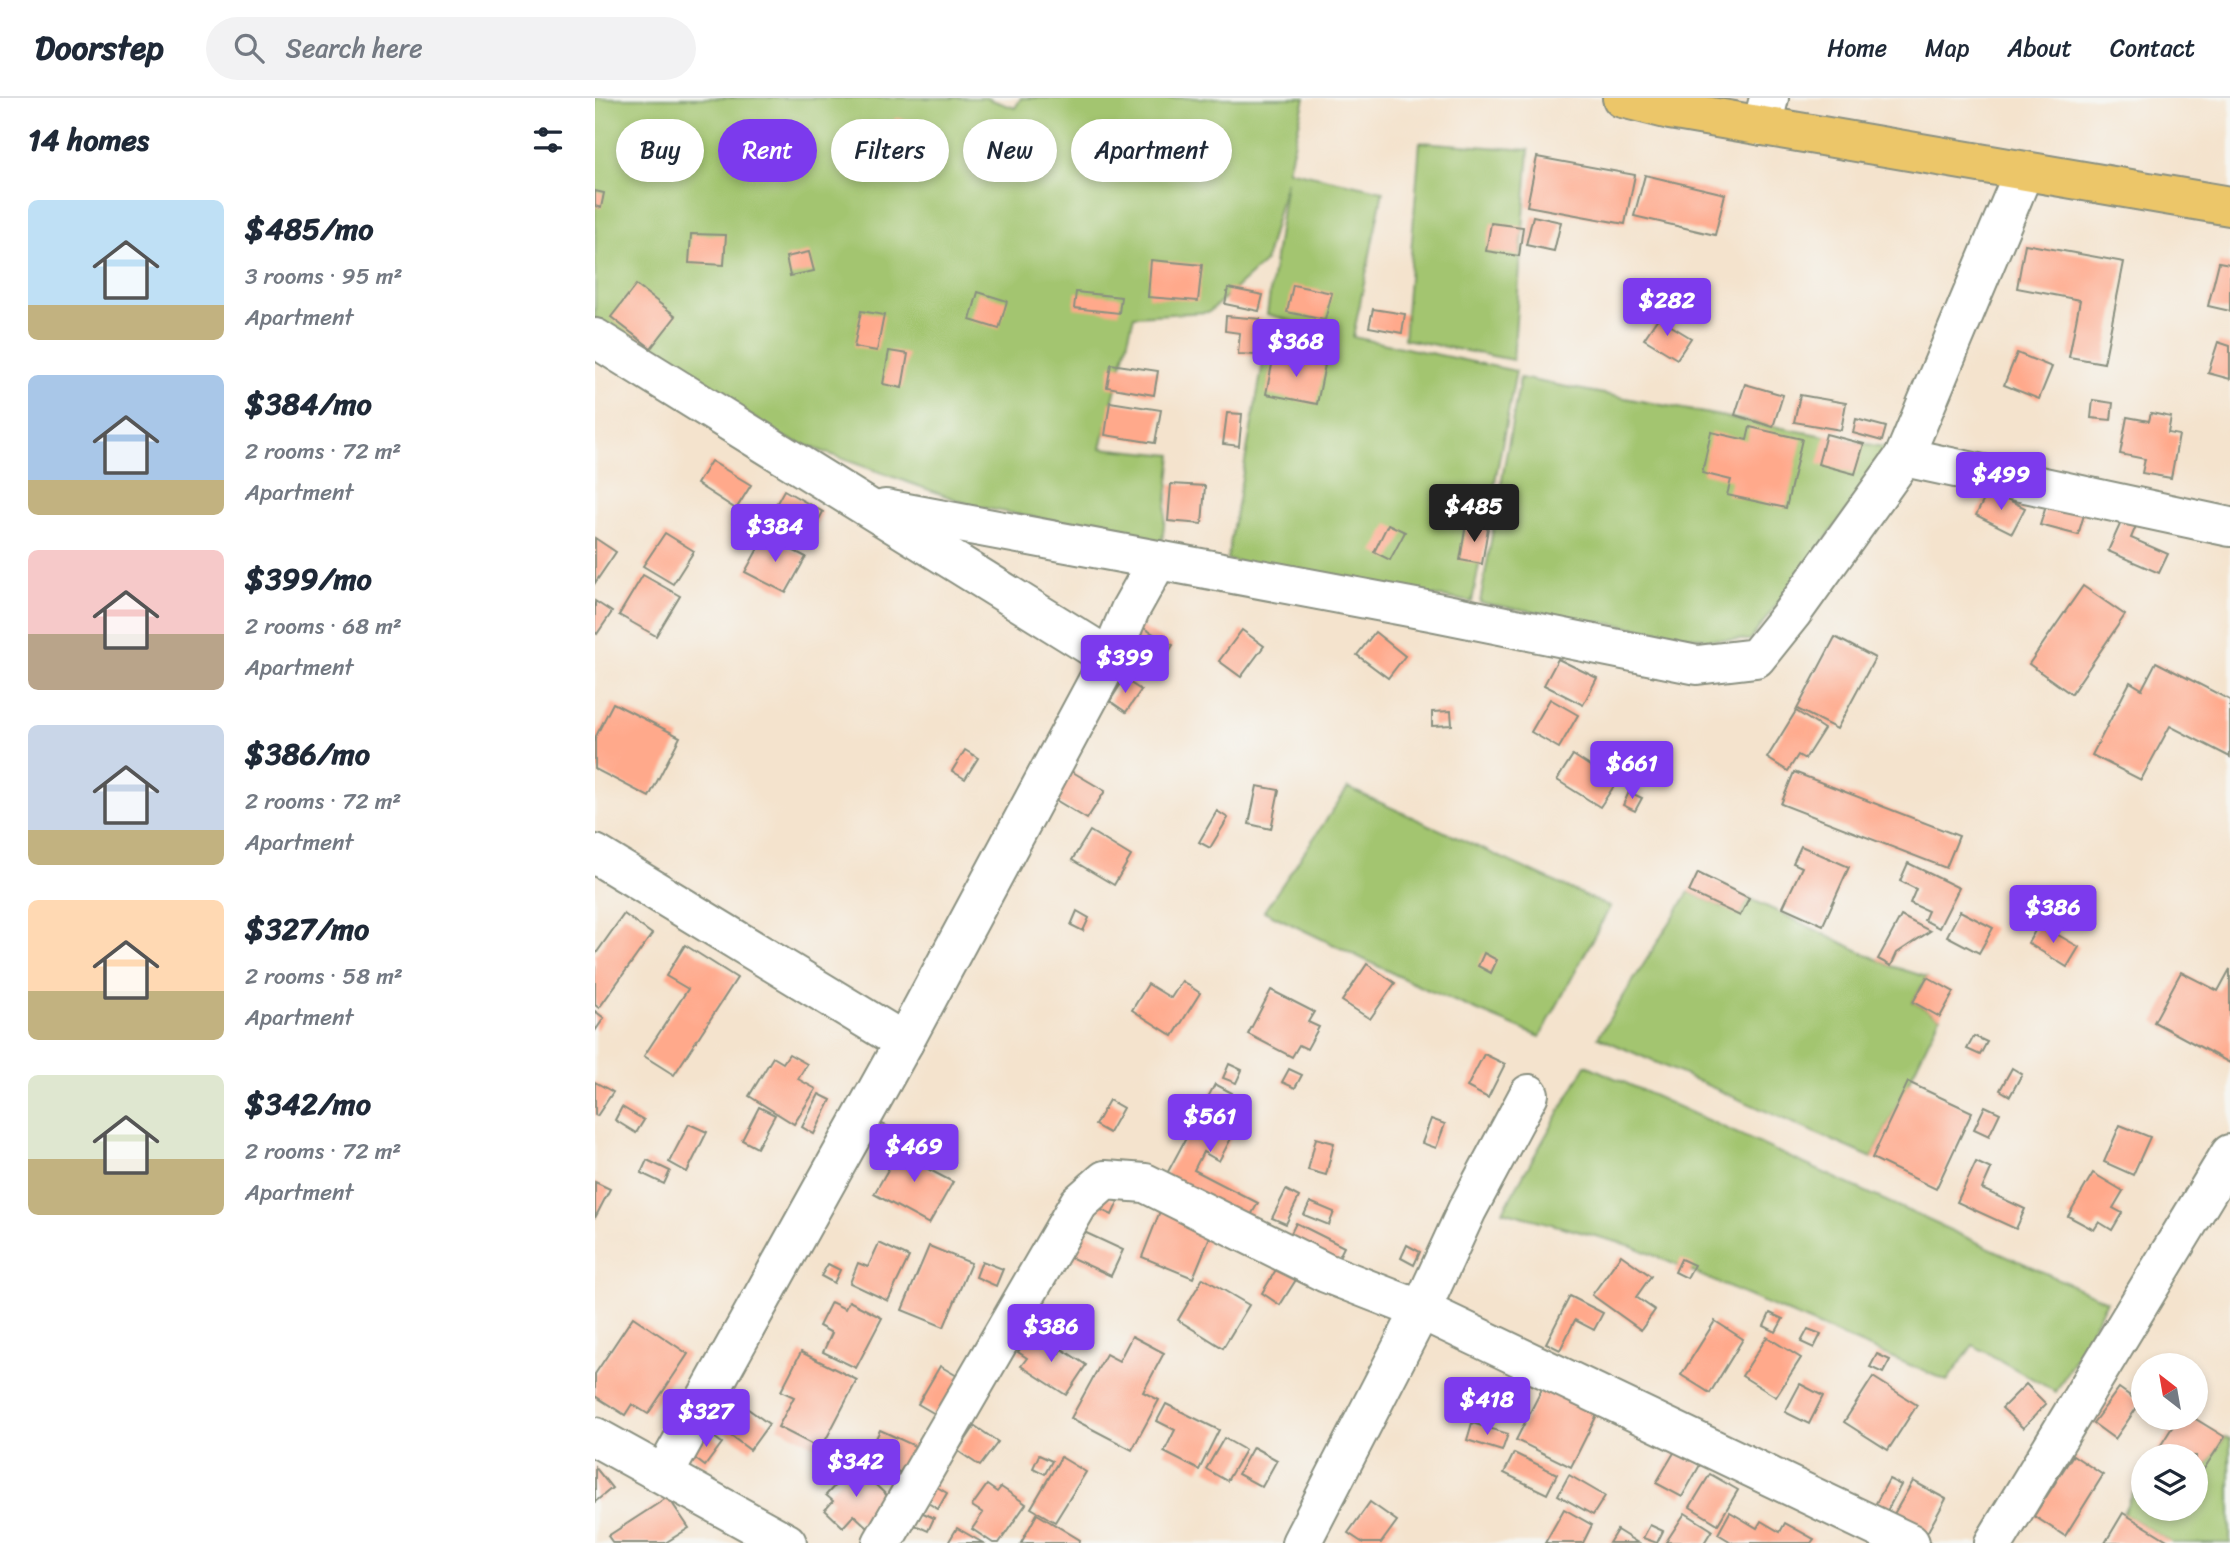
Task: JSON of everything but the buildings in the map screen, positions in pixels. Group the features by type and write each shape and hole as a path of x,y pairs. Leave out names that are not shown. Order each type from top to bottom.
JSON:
{"highway":[{"path":"1622,98 1766,112 2024,171 2230,206"}],"street":[{"path":"862,505 1697,665 1756,658 1792,613 1904,457 2024,171"},
{"path":"595,338 1110,658"},
{"path":"1904,457 2230,527"},
{"path":"664,1474 904,1042 1110,658 1130,610 1158,560"},
{"path":"595,854 904,1042"},
{"path":"1301,1543 1421,1310 1467,1209 1529,1094"},
{"path":"1994,1543 2230,1154"},
{"path":"883,1543 1079,1203 1105,1180 1145,1182 1326,1273 1421,1310 1910,1543"},
{"path":"595,1437 787,1543"}],"green space":[{"path":"595,98 986,98 1015,108 1021,98 1305,98 1288,170 1383,191 1353,337 1516,371 1472,602 1227,560 1265,352 1282,322 1334,333 1267,314 1286,181 1265,262 1209,312 1134,316 1101,448 1172,455 1162,542 974,506 785,438 595,318"},
{"path":"1420,142 1529,150 1513,360 1404,339"},
{"path":"1520,378 1893,449 1750,640 1707,639 1480,603"},
{"path":"1348,788 1610,907 1540,1037 1421,987 1264,911"},
{"path":"1689,892 1740,915 1749,898 1891,966 1927,977 1913,1002 1940,1017 1872,1158 1598,1037"},
{"path":"1586,1065 2107,1301 2056,1392 1973,1345 1947,1381 1632,1246 1503,1211"},
{"path":"2225,1437 2230,1439 2230,1543 2172,1543 2136,1521 2208,1521 2208,1463"},
{"path":"2131,1497 2131,1518 2123,1513"}]}
